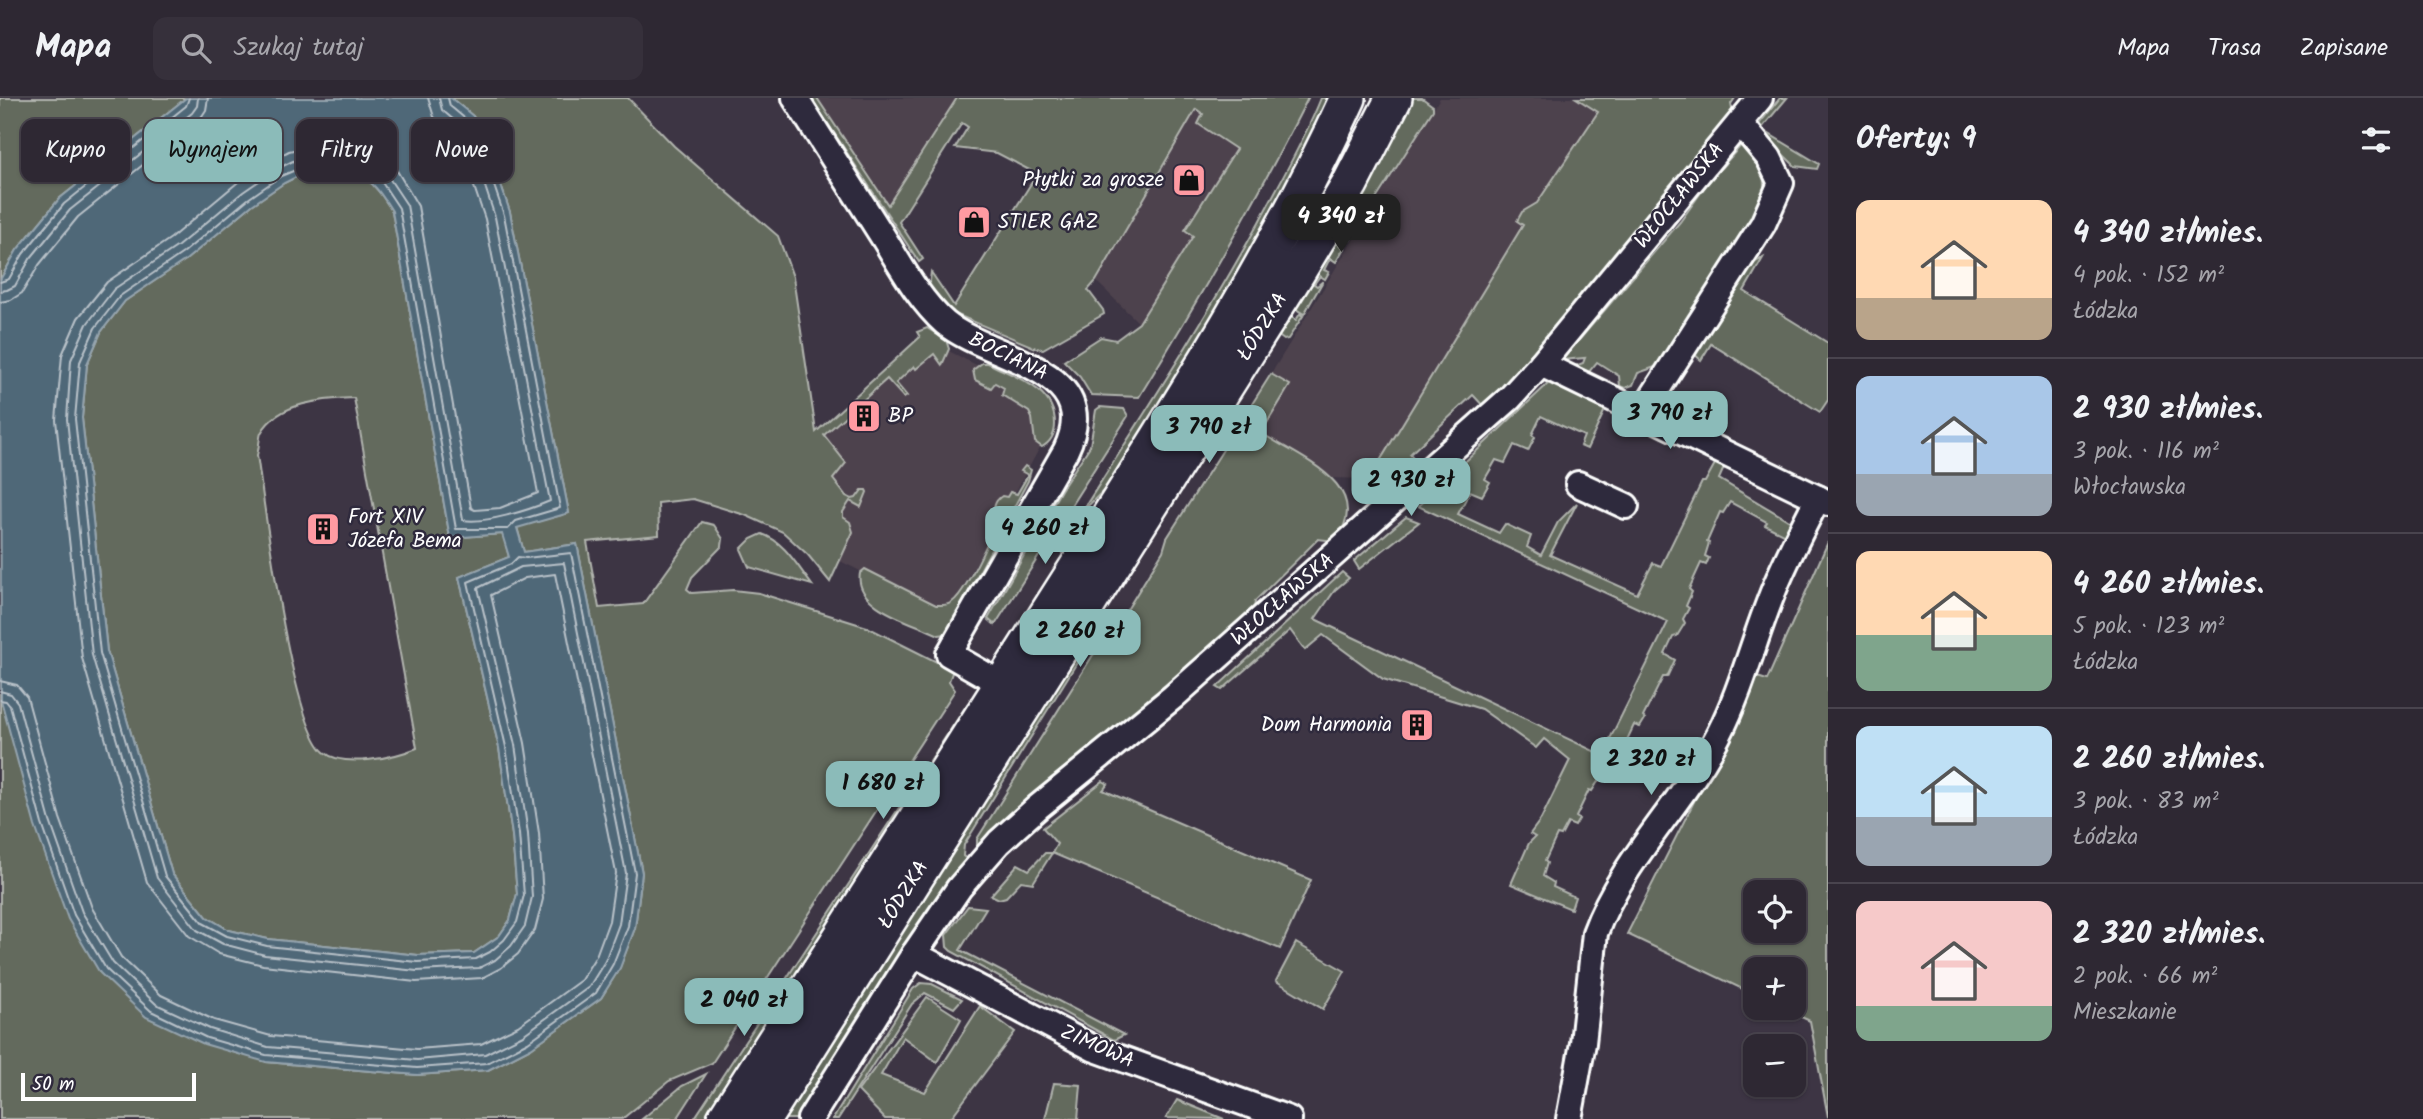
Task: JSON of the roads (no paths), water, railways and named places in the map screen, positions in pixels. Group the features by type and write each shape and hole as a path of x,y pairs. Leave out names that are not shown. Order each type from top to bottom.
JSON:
{"main road":[{"name":"ŁÓDZKA","path":"725,1119 1003,685 1222,334 1299,198 1348,98"},
{"name":"ŁÓDZKA","path":"763,1119 1288,286 1350,184 1394,98"}],"street":[{"name":"BOCIANA","path":"795,98 915,286 940,318 970,340 1045,373 1062,386 1071,401 1073,430 1066,450 949,654 1003,685"},
{"name":"WŁOCŁAWSKA","path":"810,1119 914,954 959,888 981,862 1038,807 1173,697 1510,398 1760,98"},
{"path":"1642,413 1763,223 1781,183 1769,158 1740,123"},
{"path":"1541,364 1823,501 1778,580 1720,732 1704,762 1633,862 1600,919 1595,933 1583,1043 1569,1119"},
{"path":"1578,484 1626,506"},
{"name":"ZIMOWA","path":"914,954 1095,1049 1289,1119"}],"water":[{"path":"186,98 451,98 473,116 474,119 411,119 411,182 500,182 510,212 569,513 517,528 524,552 577,544 642,873 635,928 620,968 601,998 531,1048 488,1070 417,1075 266,1062 204,1044 146,1017 100,973 68,919 35,826 1,700 0,280 17,250 59,199 80,182 130,182 130,143 144,131 144,182 282,182 282,119 160,119","holes":["296,119 397,119 397,182 370,182 392,211 450,538 502,534 509,557 459,577 499,748 512,835 517,894 510,920 499,936 474,953 418,955 268,939 229,930 207,917 172,874 107,651 82,418 87,364 101,332 125,301 187,259 252,205 296,177"]}],"place":[{"name":"Płytki za grosze","path":"1189,180"},
{"name":"STIER GAZ","path":"974,222"},
{"name":"BP","path":"864,416"},
{"name":"Fort XIV Józefa Bema","path":"323,529"},
{"name":"Dom Harmonia","path":"1417,725"}]}
